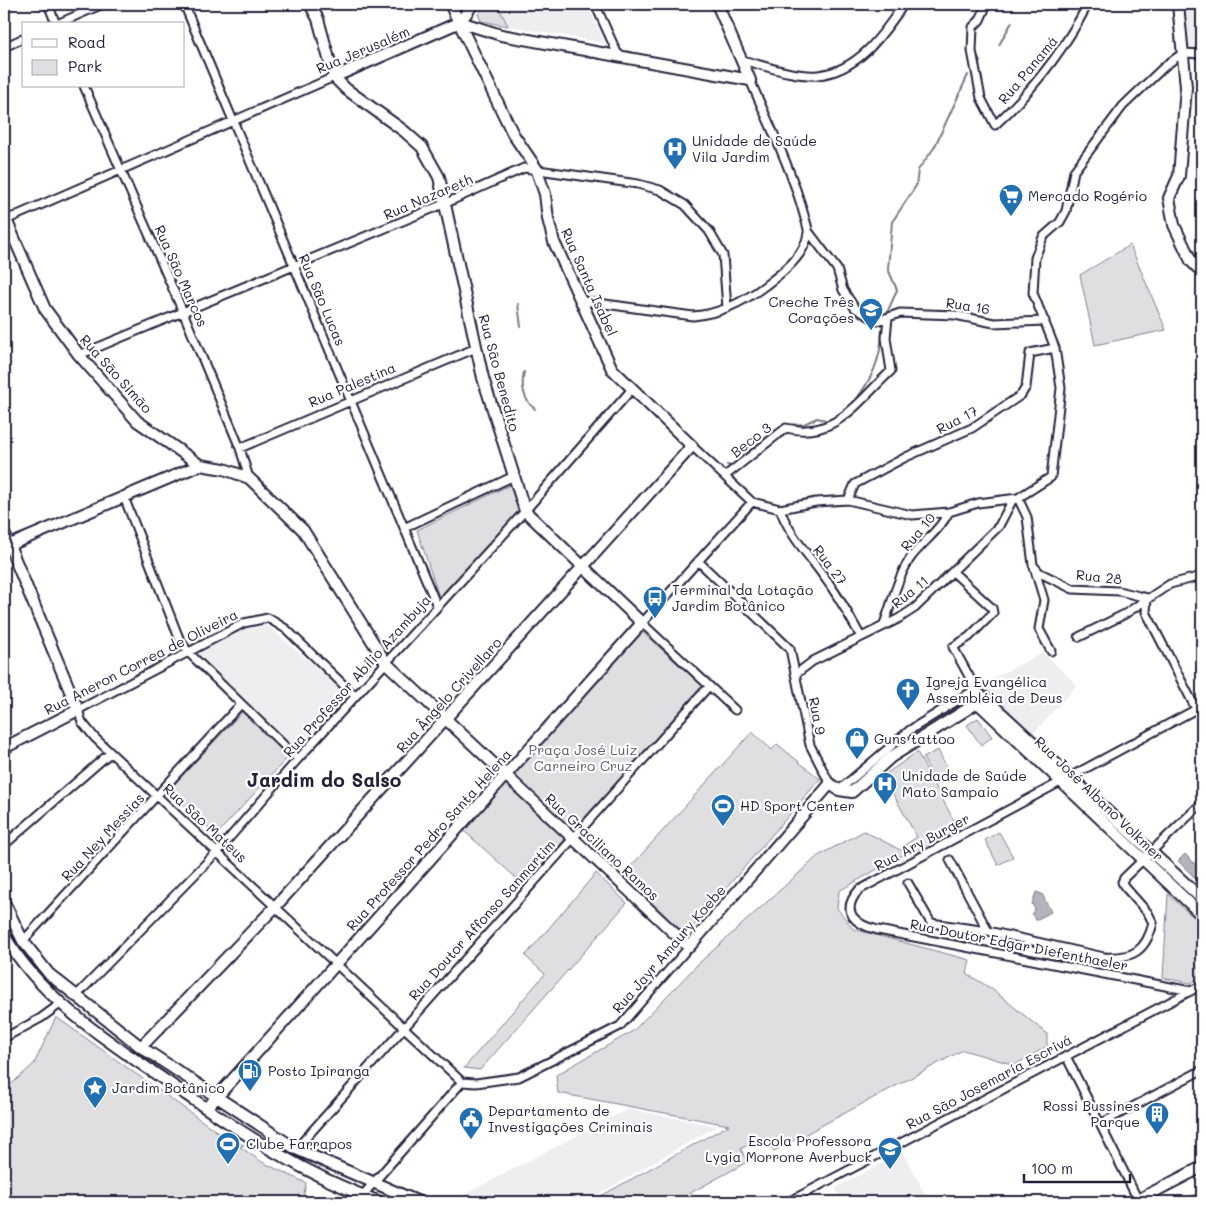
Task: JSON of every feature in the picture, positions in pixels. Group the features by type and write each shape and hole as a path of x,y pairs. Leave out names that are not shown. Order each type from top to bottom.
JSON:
{"street":[{"path":"48,4 56,22"},
{"path":"62,22 103,4"},
{"name":"Rua São Lucas","path":"184,4 437,606"},
{"path":"310,4 318,19 334,77"},
{"name":"Rua Santa Isabel","path":"450,4 514,134 536,168 544,194 554,242 583,301 612,369 752,502"},
{"path":"472,4 460,22 501,36 750,80"},
{"path":"595,4 618,57"},
{"path":"717,4 798,194 809,232 837,269 843,290 856,308 877,321 888,318"},
{"path":"742,60 800,73 818,75 836,70 851,63 878,41 904,4"},
{"name":"Rua Panamá","path":"986,4 980,20 973,27 971,36 972,52 981,98 996,126 1024,97 1069,40 1088,4"},
{"path":"1178,4 1186,86 1179,176 1169,198 1174,225 1191,262 1202,272"},
{"name":"Rua Jerusalém","path":"5,217 121,170 460,22"},
{"path":"4,47 22,39"},
{"path":"752,502 780,508 816,502 848,500 912,515 949,512 978,503 1016,498 1051,476 1057,441 1061,388 1055,348 1033,293 1036,258 1043,237 1060,222 1066,211 1074,171 1123,106 1166,65 1183,53 1202,54"},
{"name":"Rua São Benedito","path":"334,77 346,89 404,131 422,148 439,177 476,348 526,511 583,568 735,710"},
{"name":"Rua São Marcos","path":"85,88 184,312 240,448 249,478"},
{"name":"Rua Nazareth","path":"79,355 446,203 524,168 536,168 638,184 660,190 685,205 709,231 723,255 727,308"},
{"name":"Rua São Simão","path":"5,217 45,309 79,355 137,421 200,465 224,469 249,478 303,530 386,664"},
{"path":"583,301 694,316 710,315 743,301 783,271 800,253 809,232"},
{"name":"Rua 16","path":"888,318 900,313 955,315 994,323 1045,321"},
{"name":"Beco 3","path":"725,476 786,428 803,432 831,424 848,415 866,394 891,371 886,338 888,318"},
{"name":"Rua Palestina","path":"240,448 476,348"},
{"name":"Rua 17","path":"848,500 855,484 906,457 972,428 1022,395 1026,387 1030,353 1055,348"},
{"name":"Rua Professor Abílio Azambuja","path":"76,997 217,852 298,759 526,511 632,389"},
{"name":"Rua Ângelo Crivellaro","path":"140,1046 275,907 692,446"},
{"path":"6,546 200,465"},
{"path":"404,528 514,476"},
{"path":"124,497 179,638 188,652 298,759"},
{"path":"1016,498 1027,516 1033,564 1044,600 1040,629 1051,651"},
{"name":"Rua 11","path":"796,674 813,661 884,624 898,619 915,608 999,526 1016,498"},
{"name":"Rua Professor Pedro Santa Helena","path":"206,1108 752,502"},
{"name":"Rua 27","path":"780,508 784,522 796,543 822,574 861,636"},
{"name":"Rua 10","path":"884,624 911,558 943,523 949,512"},
{"name":"Rua São Mateus","path":"4,533 6,546 82,722 95,738 462,1082"},
{"name":"Rua 9","path":"698,561 790,649 810,745 835,787"},
{"name":"Rua 28","path":"1033,564 1040,573 1073,589 1119,591 1147,598"},
{"path":"835,787 852,792 891,758 981,700 952,647 969,637 993,613 992,608 953,572"},
{"path":"1079,637 1125,614 1170,584 1202,576"},
{"path":"1147,598 1146,612 1199,708"},
{"name":"Rua Aneron Correa de Oliveira","path":"4,748 244,623 268,618 286,629 356,696"},
{"name":"Rua Graciliano Ramos","path":"386,664 689,947"},
{"name":"Rua Doutor Affonso Sanmartim","path":"296,1149 403,1026 709,686"},
{"path":"835,787 910,730 976,689"},
{"name":"Rua José Albano Volkmer","path":"981,700 1066,779 1152,852 1199,896"},
{"name":"Rua Ney Messias","path":"23,941 241,704"},
{"name":"Rua Ary Burger","path":"850,911 852,898 859,890 1199,708"},
{"path":"4,845 110,753"},
{"name":"Rua José Albano Volkmer","path":"1066,779 1143,861 1202,915"},
{"name":"Rua Jayr Amaury Koebe","path":"462,1082 476,1083 519,1077 620,1026 689,947 835,787"},
{"path":"908,883 931,923 988,931 1104,957 1119,958 1134,953 1144,946 1152,923 1148,912 1122,882 1202,803"},
{"path":"950,860 988,931"},
{"path":"1188,902 1199,896"},
{"path":"4,902 23,941 49,974 140,1046 296,1149 419,1202"},
{"name":"Rua Doutor Edgar Diefenthaeler","path":"850,911 855,921 864,927 1191,990"},
{"path":"4,935 24,966 60,1004 78,1019 206,1108 287,1161 362,1196 380,1202"},
{"name":"Rua São Josemaría Escrivá","path":"788,1202 1202,984"},
{"path":"4,1038 41,1018 60,1004"},
{"path":"1066,1056 1136,1201 1202,1166"},
{"path":"1100,1124 1202,1070"},
{"path":"362,1196 462,1082"}],"shaded area":[{"path":"497,4 587,4 605,43 508,26"},
{"path":"1181,4 1202,4 1202,49 1186,49"},
{"path":"267,625 350,697 298,755 198,653 245,629"},
{"path":"1043,653 1077,685 1034,733 979,685"},
{"path":"1185,854 1202,871 1197,880 1178,861"},
{"path":"1036,892 1042,894 1051,912 1036,920 1032,914 1035,909 1032,904"},
{"path":"628,1109 717,1126 585,1202 450,1202"},
{"name":"Escola Professora Lygia Morrone Averbuck","path":"903,1152 929,1202 842,1202 835,1188"},
{"path":"1202,1191 1202,1202 1180,1202"}],"green space":[{"path":"487,4 497,4 508,26 481,21 478,14"},
{"path":"1130,245 1166,330 1095,345 1080,275"},
{"path":"512,484 521,509 439,597 417,530"},
{"name":"Praça José Luiz Carneiro Cruz","path":"642,632 703,686 524,885 463,830"},
{"path":"242,712 290,755 216,835 168,791"},
{"path":"978,718 992,737 981,745 967,725"},
{"name":"HD Sport Center","path":"752,732 772,750 777,744 820,779 686,935 623,875"},
{"path":"938,750 949,772 934,780 923,758"},
{"path":"917,752 959,830 916,854 905,845 917,837 883,776"},
{"path":"864,831 906,853 839,891 837,908 853,929 970,960 967,974 992,989 1047,1034 1047,1046 1015,1065 963,1050 774,1151 758,1139 741,1149 747,1162 674,1202 590,1202 729,1125 558,1093 556,1075 633,1031 698,964 818,856"},
{"path":"999,832 1013,857 998,865 985,840"},
{"path":"596,873 627,903 480,1070 464,1068 545,974 525,956"},
{"path":"1168,894 1202,925 1202,976 1191,983 1163,978"},
{"name":"Jardim Botânico","path":"56,1017 219,1133 244,1145 240,1147 262,1162 306,1183 303,1199 308,1202 4,1202 4,1087 9,1086 34,1064"}],"waterway":[{"path":"999,45 1012,22"},
{"path":"976,52 980,62"},
{"path":"887,313 897,290 888,269 892,222 916,186 918,170 934,148 968,75"},
{"path":"518,304 521,327"},
{"path":"852,405 865,387 878,360 882,328"},
{"path":"524,372 525,397 535,409"},
{"path":"787,425 804,424 817,418 830,421 833,419"},
{"path":"727,465 731,466 751,451"}],"place":[{"name":"Unidade de Saúde Vila Jardim","path":"675,170"},
{"name":"Mercado Rogério","path":"1011,217"},
{"name":"Creche Três Corações","path":"871,331"},
{"name":"Terminal da Lotação Jardim Botânico","path":"655,619"},
{"name":"Igreja Evangélica Assembléia de Deus","path":"908,711"},
{"name":"Guns tattoo","path":"857,760"},
{"name":"Unidade de Saúde Mato Sampaio","path":"885,805"},
{"name":"HD Sport Center","path":"723,827"},
{"name":"Posto Ipiranga","path":"250,1092"},
{"name":"Jardim Botânico","path":"95,1109"},
{"name":"Rossi Bussines Parque","path":"1157,1135"},
{"name":"Departamento de Investigações Criminais","path":"471,1140"},
{"name":"Clube Farrapos","path":"228,1165"},
{"name":"Escola Professora Lygia Morrone Averbuck","path":"890,1170"}],"district":[{"name":"Jardim do Salso","path":"324,780"}]}
